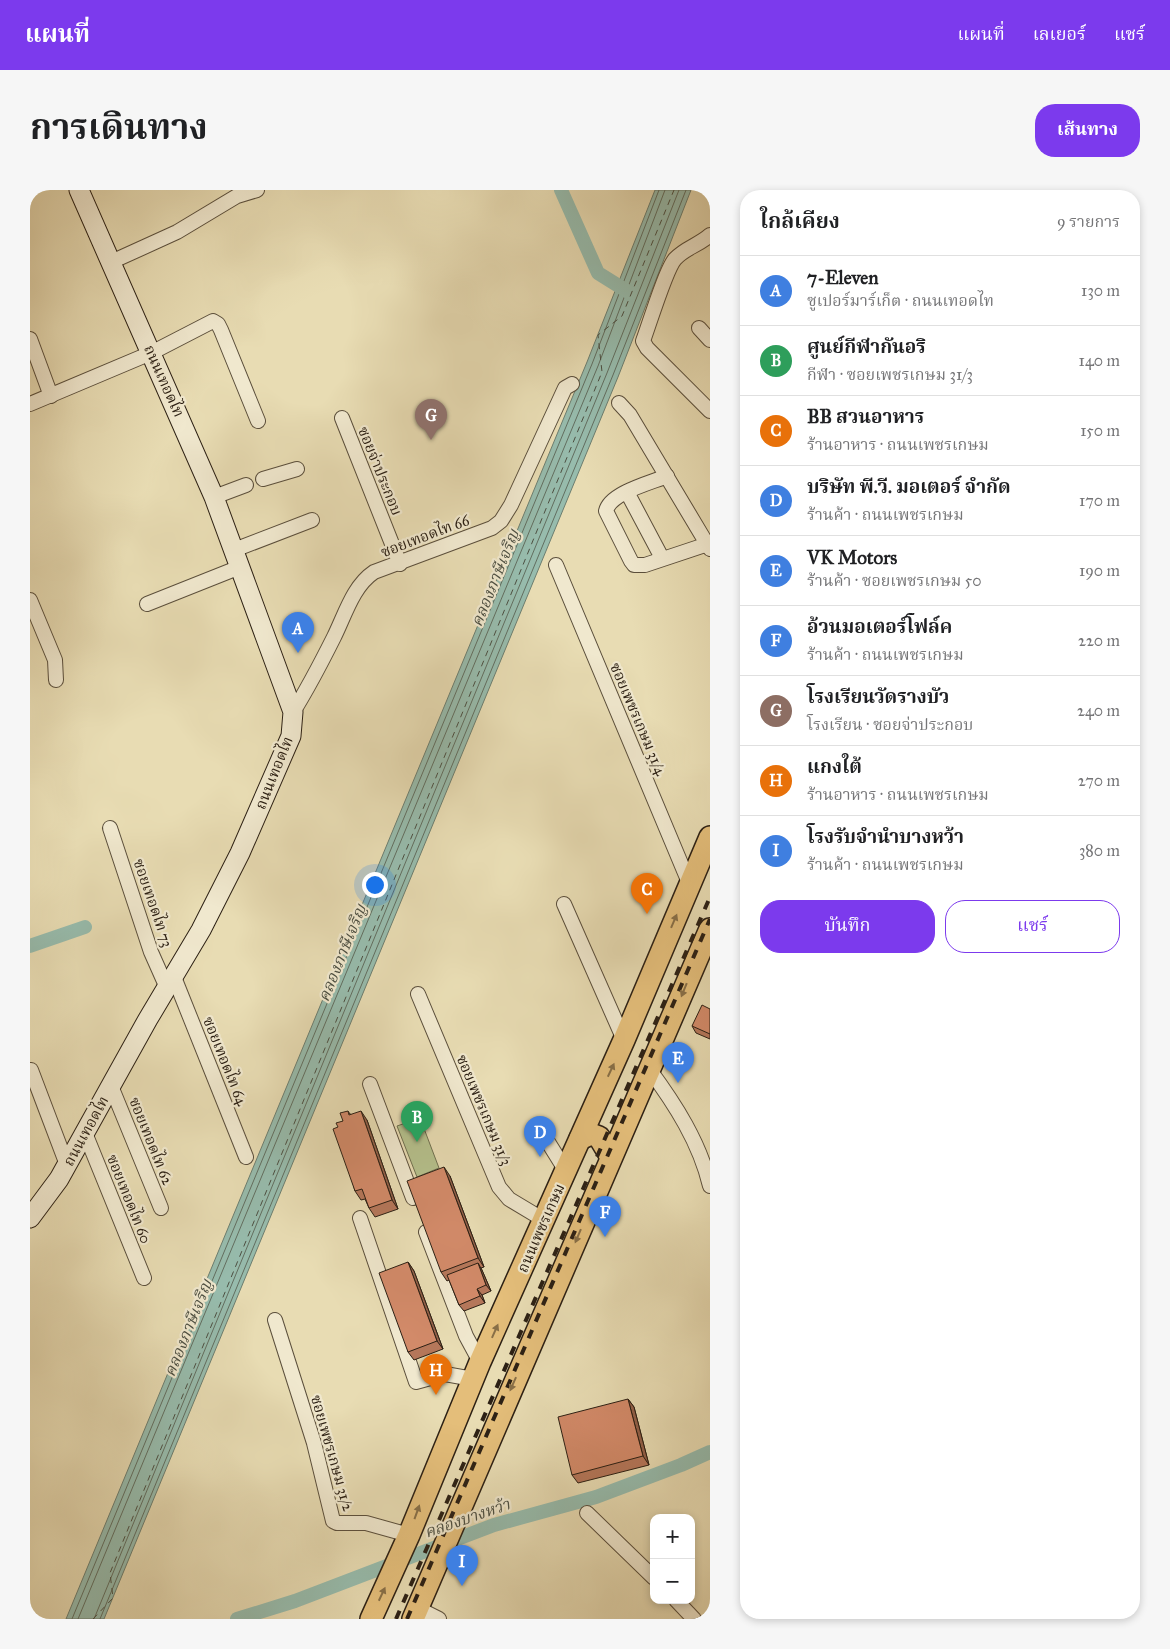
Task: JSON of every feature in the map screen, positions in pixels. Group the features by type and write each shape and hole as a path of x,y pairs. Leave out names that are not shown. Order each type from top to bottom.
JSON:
{"main road":[{"name":"ถนนเทอดไท","path":"30,1218 42,1205 67,1165 224,886 291,736 293,712 214,497 79,190"},
{"name":"ถนนเพชรเกษม","path":"371,1619 409,1535 477,1370 624,1040 710,837"},
{"path":"415,1613 710,929"},
{"path":"598,1098 595,1106 600,1116 614,1117 631,1110"},
{"path":"580,1139 591,1134 599,1137 611,1157"}],"street":[{"path":"111,262 177,232 237,196 258,190"},
{"path":"710,235 699,245 684,250 672,262 643,341 647,348 710,411"},
{"path":"30,404 151,353 209,322 215,322 221,330 258,421"},
{"path":"699,328 710,340"},
{"path":"30,339 51,396"},
{"name":"ซอยเทอดไท 66","path":"293,712 307,689 360,584 374,572 400,564 492,528 501,521 511,505 569,386"},
{"path":"619,403 630,415 667,476 709,546 639,566 631,561 606,511 611,500 667,476"},
{"name":"ซอยจ่าประกอบ","path":"342,418 400,564"},
{"path":"263,479 298,469"},
{"path":"214,497 246,484"},
{"path":"627,492 662,558"},
{"path":"147,604 312,520"},
{"name":"ซอยเพชรเกษม 31/4","path":"556,565 690,885"},
{"path":"30,600 55,660 56,680"},
{"name":"ซอยเทอดไท 73","path":"110,828 151,952 171,982"},
{"path":"564,904 624,1040"},
{"name":"ซอยเทอดไท 64","path":"171,982 246,1157"},
{"name":"ซอยเพชรเกษม 31/3","path":"418,994 499,1187 509,1198 544,1220"},
{"path":"649,1069 673,1102 708,1171 710,1186"},
{"path":"30,1070 67,1165"},
{"path":"360,1218 416,1382 445,1374 477,1370 466,1336 370,1084"},
{"name":"ซอยเทอดไท 62","path":"111,1086 161,1208"},
{"name":"ซอยเทอดไท 60","path":"84,1133 144,1278"},
{"path":"543,1134 566,1171"},
{"name":"ซอยเพชรเกษม 31/2","path":"275,1320 314,1443 334,1521 337,1524 366,1523 409,1535"},
{"path":"587,1513 650,1574"},
{"path":"680,1604 694,1619"},
{"path":"415,1613 439,1619"}],"green space":[{"path":"420,1118 439,1168 417,1177 397,1126"}],"water":[{"name":"คลองภาษีเจริญ","path":"655,190 691,190 618,377 104,1619 66,1619 587,362"}],"building":[{"path":"702,1005 710,1009 710,1034 692,1026"},
{"path":"348,1111 349,1115 361,1111 392,1200 369,1208 362,1189 355,1191 333,1129 338,1127 336,1123 343,1121 340,1113"},
{"path":"444,1167 478,1258 441,1272 407,1181"},
{"path":"408,1262 437,1341 408,1352 379,1273"},
{"path":"478,1263 486,1285 477,1289 480,1296 459,1305 447,1275"},
{"path":"628,1399 643,1456 572,1475 558,1417"}],"waterway":[{"path":"561,190 598,273 630,293"},
{"path":"30,946 85,927"},
{"name":"คลองบางหว้า","path":"237,1619 295,1601 494,1525 596,1497 710,1452"}],"ferry route":[{"path":"93,1619 113,1598 110,1573 602,372 598,335 622,316 674,190"}],"railway":[{"path":"396,1619 710,897"},
{"path":"407,1619 710,919"}],"place":[{"name":"โรงเรียนวัดรางบัว","path":"431,440"},
{"name":"7-Eleven","path":"298,653"},
{"name":"BB สวนอาหาร","path":"647,914"},
{"name":"VK Motors","path":"678,1083"},
{"name":"ศูนย์กีฬากันอริ","path":"417,1142"},
{"name":"บริษัท พี.วี. มอเตอร์ จำกัด","path":"540,1157"},
{"name":"อ้วนมอเตอร์โฟล์ค","path":"605,1237"},
{"name":"แกงใต้","path":"436,1395"},
{"name":"โรงรับจำนำบางหว้า","path":"462,1586"}]}
